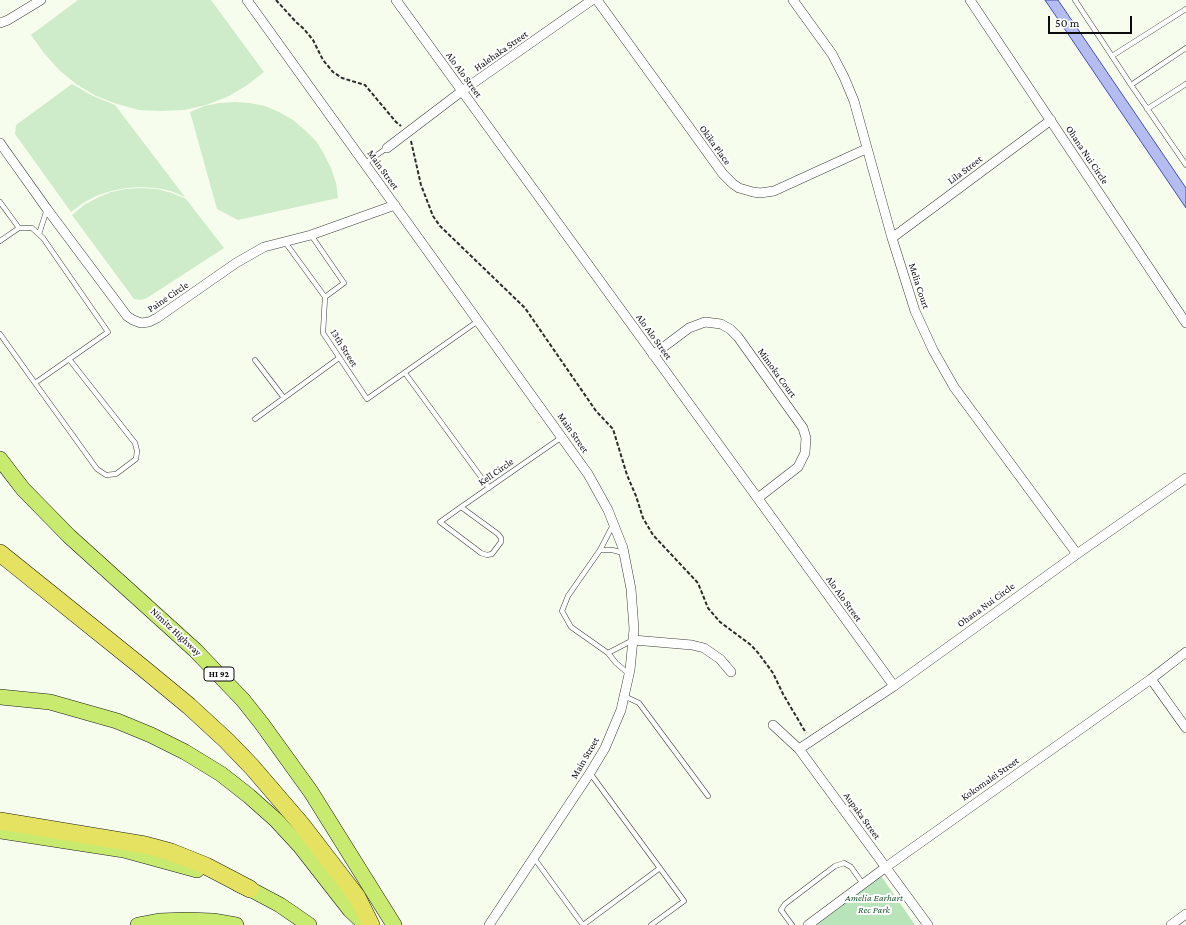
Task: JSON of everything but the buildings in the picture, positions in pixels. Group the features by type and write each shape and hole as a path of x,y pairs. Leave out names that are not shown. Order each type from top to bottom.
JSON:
{"highway":[{"path":"0,553 189,706 227,741 302,824 357,897 371,925"},
{"path":"0,822 145,845 171,852 206,866 250,889"}],"main road":[{"name":"Nimitz Highway","path":"0,460 23,489 69,536 195,650 220,675 258,718 311,792 394,925"},
{"path":"0,697 50,702 117,721 151,735 185,752 221,774 276,820 300,846 350,910 366,925"},
{"path":"0,831 124,850 186,866 250,889 280,905 309,925"},
{"path":"138,925 159,921 187,920 213,921 236,925"}],"street":[{"path":"0,23 8,20 41,0"},
{"name":"Main Street","path":"248,0 588,474 608,510 624,553 631,588 634,629 629,674 621,710 605,748 590,773 489,925"},
{"name":"Alo Alo Street","path":"396,0 894,686"},
{"name":"Halehaka Street","path":"387,148 406,132 592,0"},
{"name":"Okika Place","path":"596,0 723,174 739,188 753,192 767,193 774,191 866,149"},
{"name":"Melia Court","path":"793,0 832,54 854,101 866,149 915,311 933,350 954,387 1076,554"},
{"name":"Ohana Nui Circle","path":"970,0 1186,323"},
{"name":"Lila Street","path":"892,238 1051,120"},
{"name":"Paine Circle","path":"0,144 127,316 132,320 141,322 149,322 157,318 236,263 264,247 311,235 395,205"},
{"name":"Mimoka Court","path":"653,355 689,328 705,322 721,324 730,329 738,337 803,428 806,438 805,453 798,467 758,498"},
{"name":"Ohana Nui Circle","path":"799,749 894,686 1076,554 1186,478"},
{"path":"633,640 692,645 704,648 720,659 731,672"},
{"name":"Kokomalei Street","path":"808,925 886,867 1186,652"},
{"path":"1150,679 1186,728"},
{"name":"Aupaka Street","path":"773,725 799,749 928,925"},
{"path":"1171,925 1185,917"}],"lane":[{"path":"1075,0 1130,85 1186,165"},
{"path":"1112,56 1186,9"},
{"path":"1130,85 1186,48"},
{"path":"1147,109 1186,84"},
{"name":"Halehaka Street","path":"365,164 387,148"},
{"path":"0,202 19,228"},
{"path":"39,234 47,209"},
{"path":"0,241 19,228 32,228 43,238 108,332 35,383"},
{"path":"284,242 325,297 344,282 311,235"},
{"name":"13th Street","path":"325,297 323,332 366,400 405,373"},
{"path":"478,321 405,373 489,488"},
{"path":"0,334 97,469 106,475 116,474 136,459 137,451 135,443 70,359"},
{"path":"255,419 339,358"},
{"path":"254,360 284,398"},
{"name":"Kell Circle","path":"461,507 501,538 501,542 492,554 487,555 481,553 440,522 461,507 562,437"},
{"path":"614,524 600,550 568,596 562,611 570,627 608,653 629,674"},
{"path":"600,550 612,550 624,553"},
{"path":"608,653 633,640"},
{"path":"624,696 638,703 708,796"},
{"path":"590,773 684,901 651,925"},
{"path":"534,858 583,925 660,868"},
{"path":"792,925 781,910 785,904 835,866 844,863 851,867 863,884"}],"path":[{"path":"276,0 313,40 323,60 333,72 342,78 365,85 411,137 421,185 433,216 440,226 525,308 596,411 613,429 627,475 643,518 652,535 698,583 708,608 720,622 751,645 759,654 773,673 783,694 807,734"}],"green space":[{"path":"78,0 211,0 264,72 246,86 227,97 206,105 184,110 139,110 96,96 76,84 59,70 31,35"},
{"path":"72,84 93,96 115,105 185,197 171,191 156,188 126,188 96,196 71,212 15,134 16,125"},
{"path":"235,102 265,106 293,120 305,130 316,141 331,168 336,183 338,198 238,220 217,209 190,112 204,106"},
{"path":"141,188 157,189 186,199 224,248 147,298 141,300 134,299 72,215 84,205 111,192"},
{"name":"Amelia Earhart Rec Park","path":"879,873 915,925 814,925"}],"water":[{"path":"1045,0 1058,0 1186,188 1186,208"}]}
